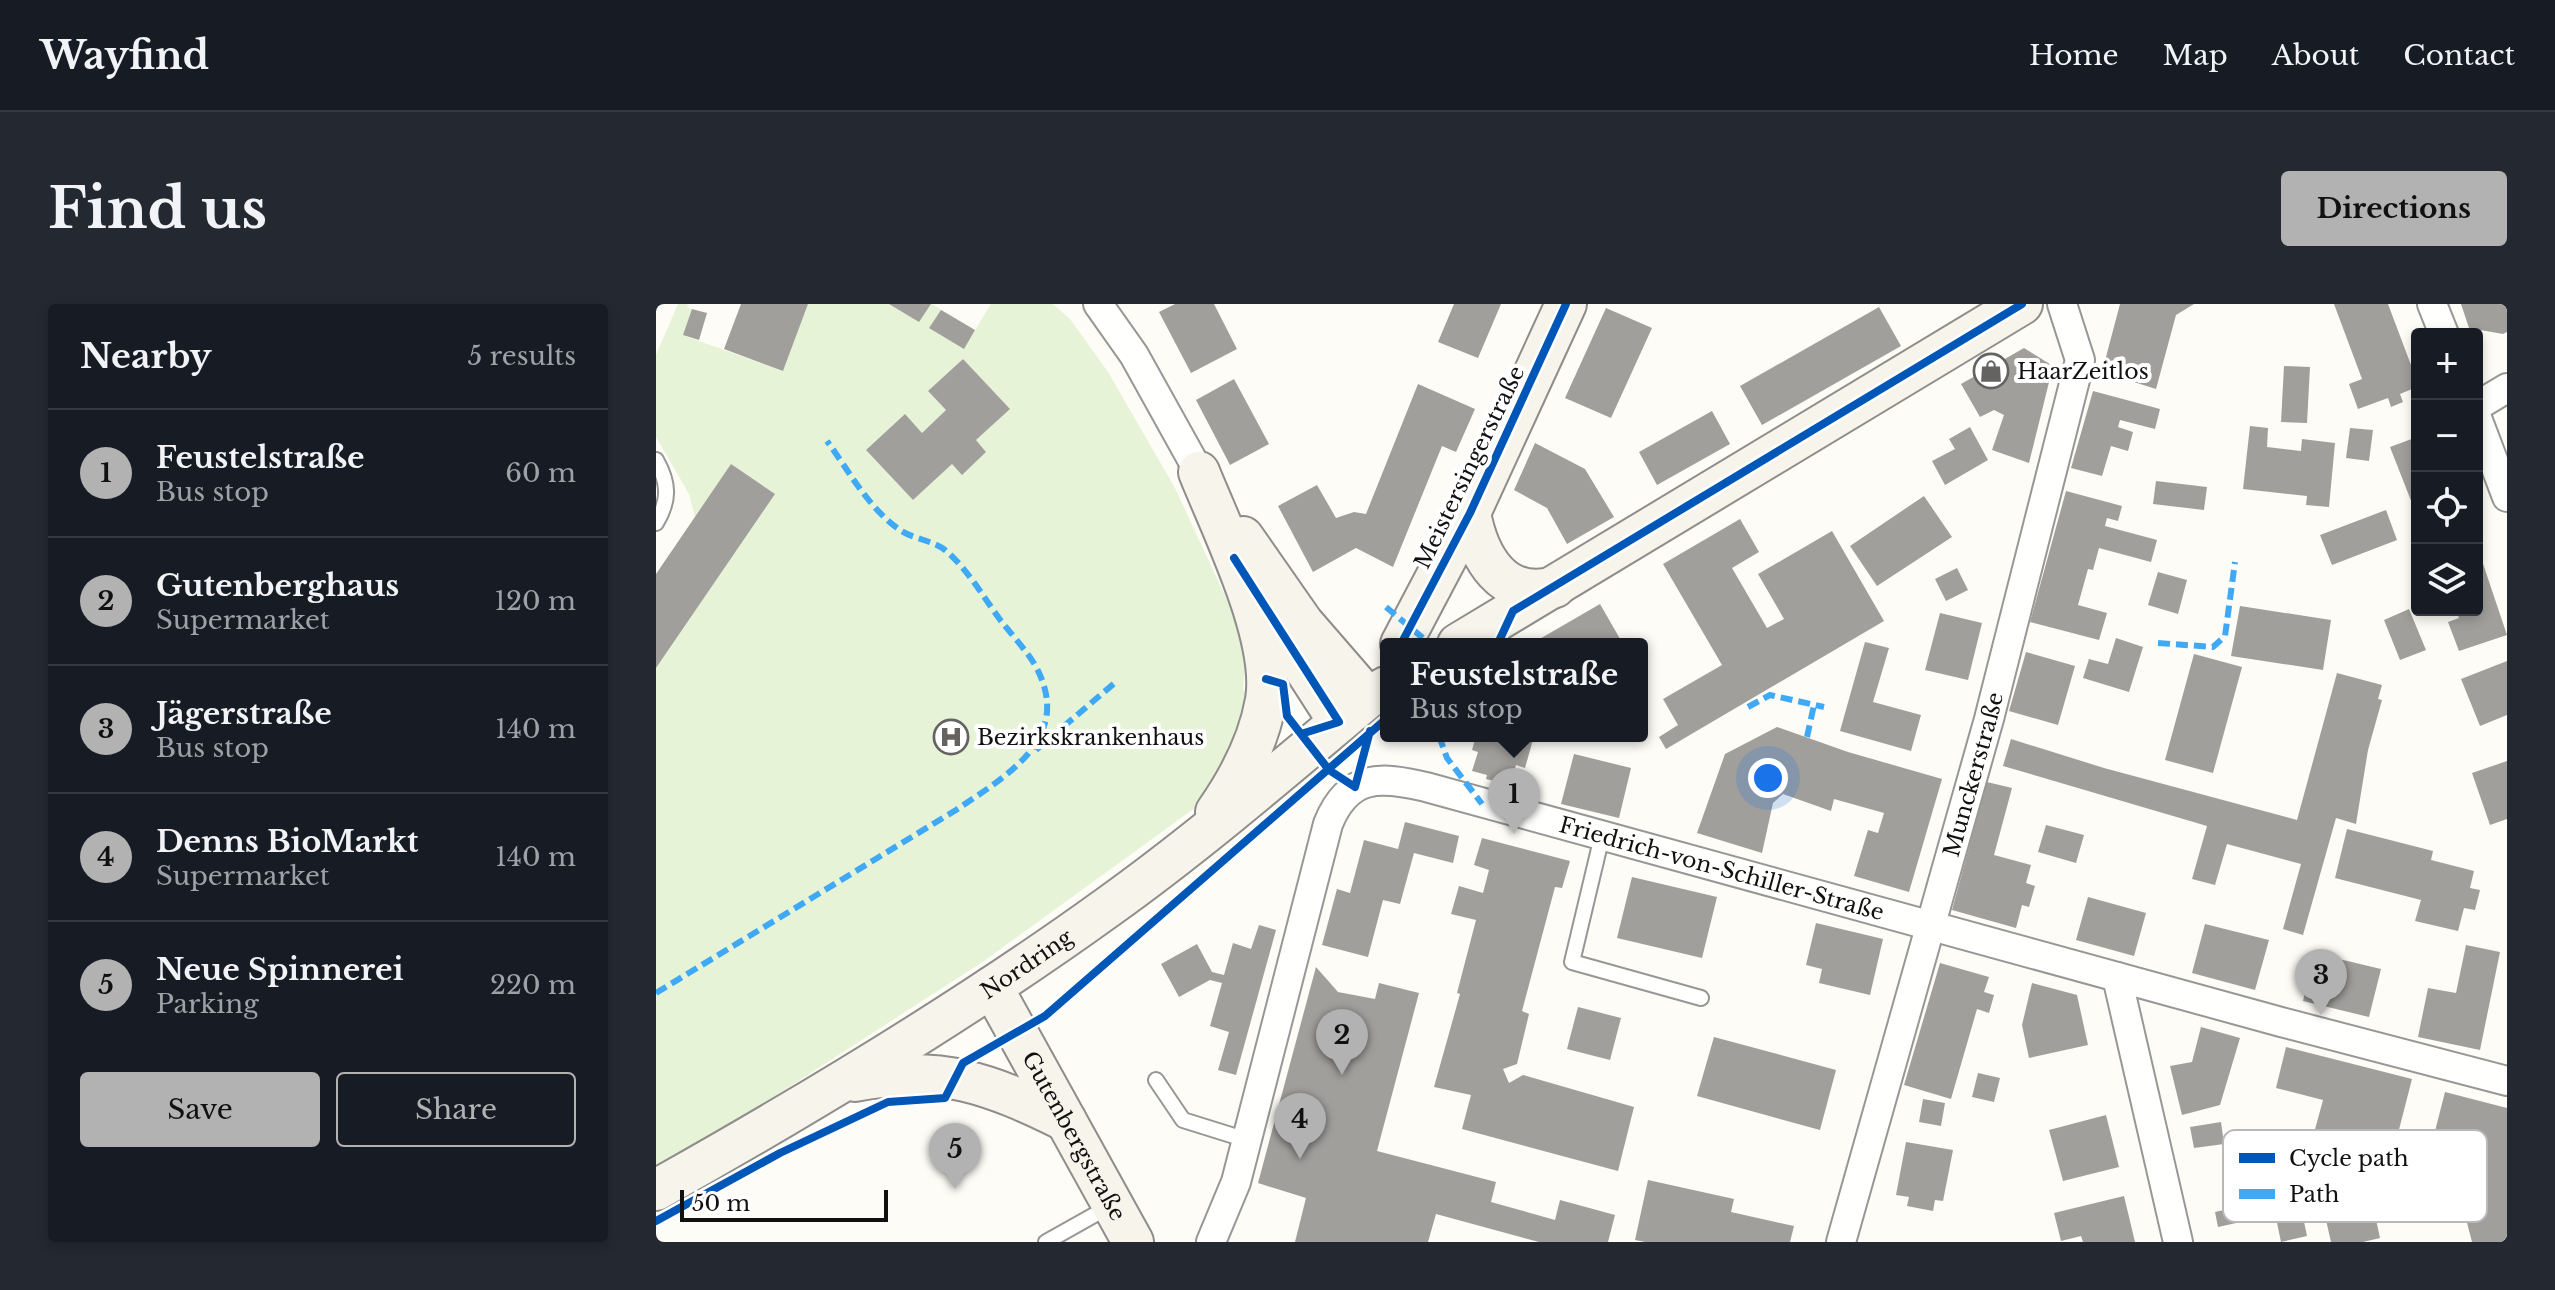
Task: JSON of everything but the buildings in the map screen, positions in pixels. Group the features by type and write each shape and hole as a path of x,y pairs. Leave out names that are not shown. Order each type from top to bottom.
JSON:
{"main road":[{"name":"Meistersingerstraße","path":"1404,638 1470,513 1566,304"},
{"path":"1468,638 2022,304"},
{"path":"1194,843 1238,780 1260,726 1266,698 1266,666 1260,631 1199,472"},
{"path":"1199,472 1276,587 1370,694"},
{"path":"1470,513 1478,547 1492,570 1510,583 1522,587 1545,590 1555,587"},
{"path":"1234,558 1370,694"},
{"name":"Nordring","path":"656,1190 839,1084 992,987 1110,906 1194,843 1370,694"},
{"name":"Gutenbergstraße","path":"992,987 1133,1242"},
{"path":"839,1084 891,1074 935,1074 1010,1093 1066,1121"}],"street":[{"path":"1098,304 1134,355 1199,472"},
{"name":"Munckerstraße","path":"1841,1242 1989,719 2080,360 2062,304"},
{"path":"2432,304 2442,328"},
{"path":"2483,402 2507,388"},
{"path":"2483,434 2507,497"},
{"name":"Friedrich-von-Schiller-Straße","path":"1211,1242 1236,1182 1328,824 1344,797 1369,781 1399,781 2507,1081"},
{"path":"2117,977 2178,1242"}],"lane":[{"path":"656,460 665,476 668,494 665,510 656,523"},
{"path":"1602,836 1572,962 1701,998"},
{"path":"1156,1080 1183,1120 1247,1140"},
{"path":"1046,1242 1112,1205"}],"green space":[{"name":"Bezirkskrankenhaus","path":"678,304 688,304 687,307 692,309 685,336 783,371 808,304 932,304 975,330 991,304 1053,304 1070,319 1108,372 1175,488 1232,611 1246,661 1243,689 1246,695 1255,697 1210,797 984,961 738,1120 656,1169 656,668 774,494 731,465 695,517 689,494 656,437 656,355","holes":["963,359 1010,409 976,440 986,452 962,474 952,464 913,500 866,450 905,415 922,433 946,410 928,391"]}],"marked path":[{"path":"656,993 976,797 1014,768 1041,733 1047,713 1045,690 1027,654 953,557 940,547 905,533 889,521 869,501 827,441"},
{"path":"2158,643 2213,647 2225,636 2235,562"},
{"path":"1386,607 1423,638"},
{"path":"1036,750 1117,681"},
{"path":"1748,707 1770,695 1824,707"},
{"path":"1807,737 1814,705"},
{"path":"1441,742 1447,758 1482,804"}],"cycle path":[{"path":"1404,638 1470,513 1566,304"},
{"path":"1500,638 1513,611 2022,304"},
{"path":"1234,558 1339,722 1301,734"},
{"path":"1266,679 1283,684 1287,716 1329,770 1355,787 1370,731"},
{"path":"656,1221 780,1153 888,1102 945,1098 963,1063 1045,1016 1380,724"}],"place":[{"name":"HaarZeitlos","path":"1991,371"},
{"name":"Bezirkskrankenhaus","path":"951,737"},
{"name":"Feustelstraße","path":"1514,834"},
{"name":"Jägerstraße","path":"2321,1015"},
{"name":"Gutenberghaus","path":"1342,1075"},
{"name":"Denns BioMarkt","path":"1300,1159"},
{"name":"Neue Spinnerei","path":"955,1189"}]}
